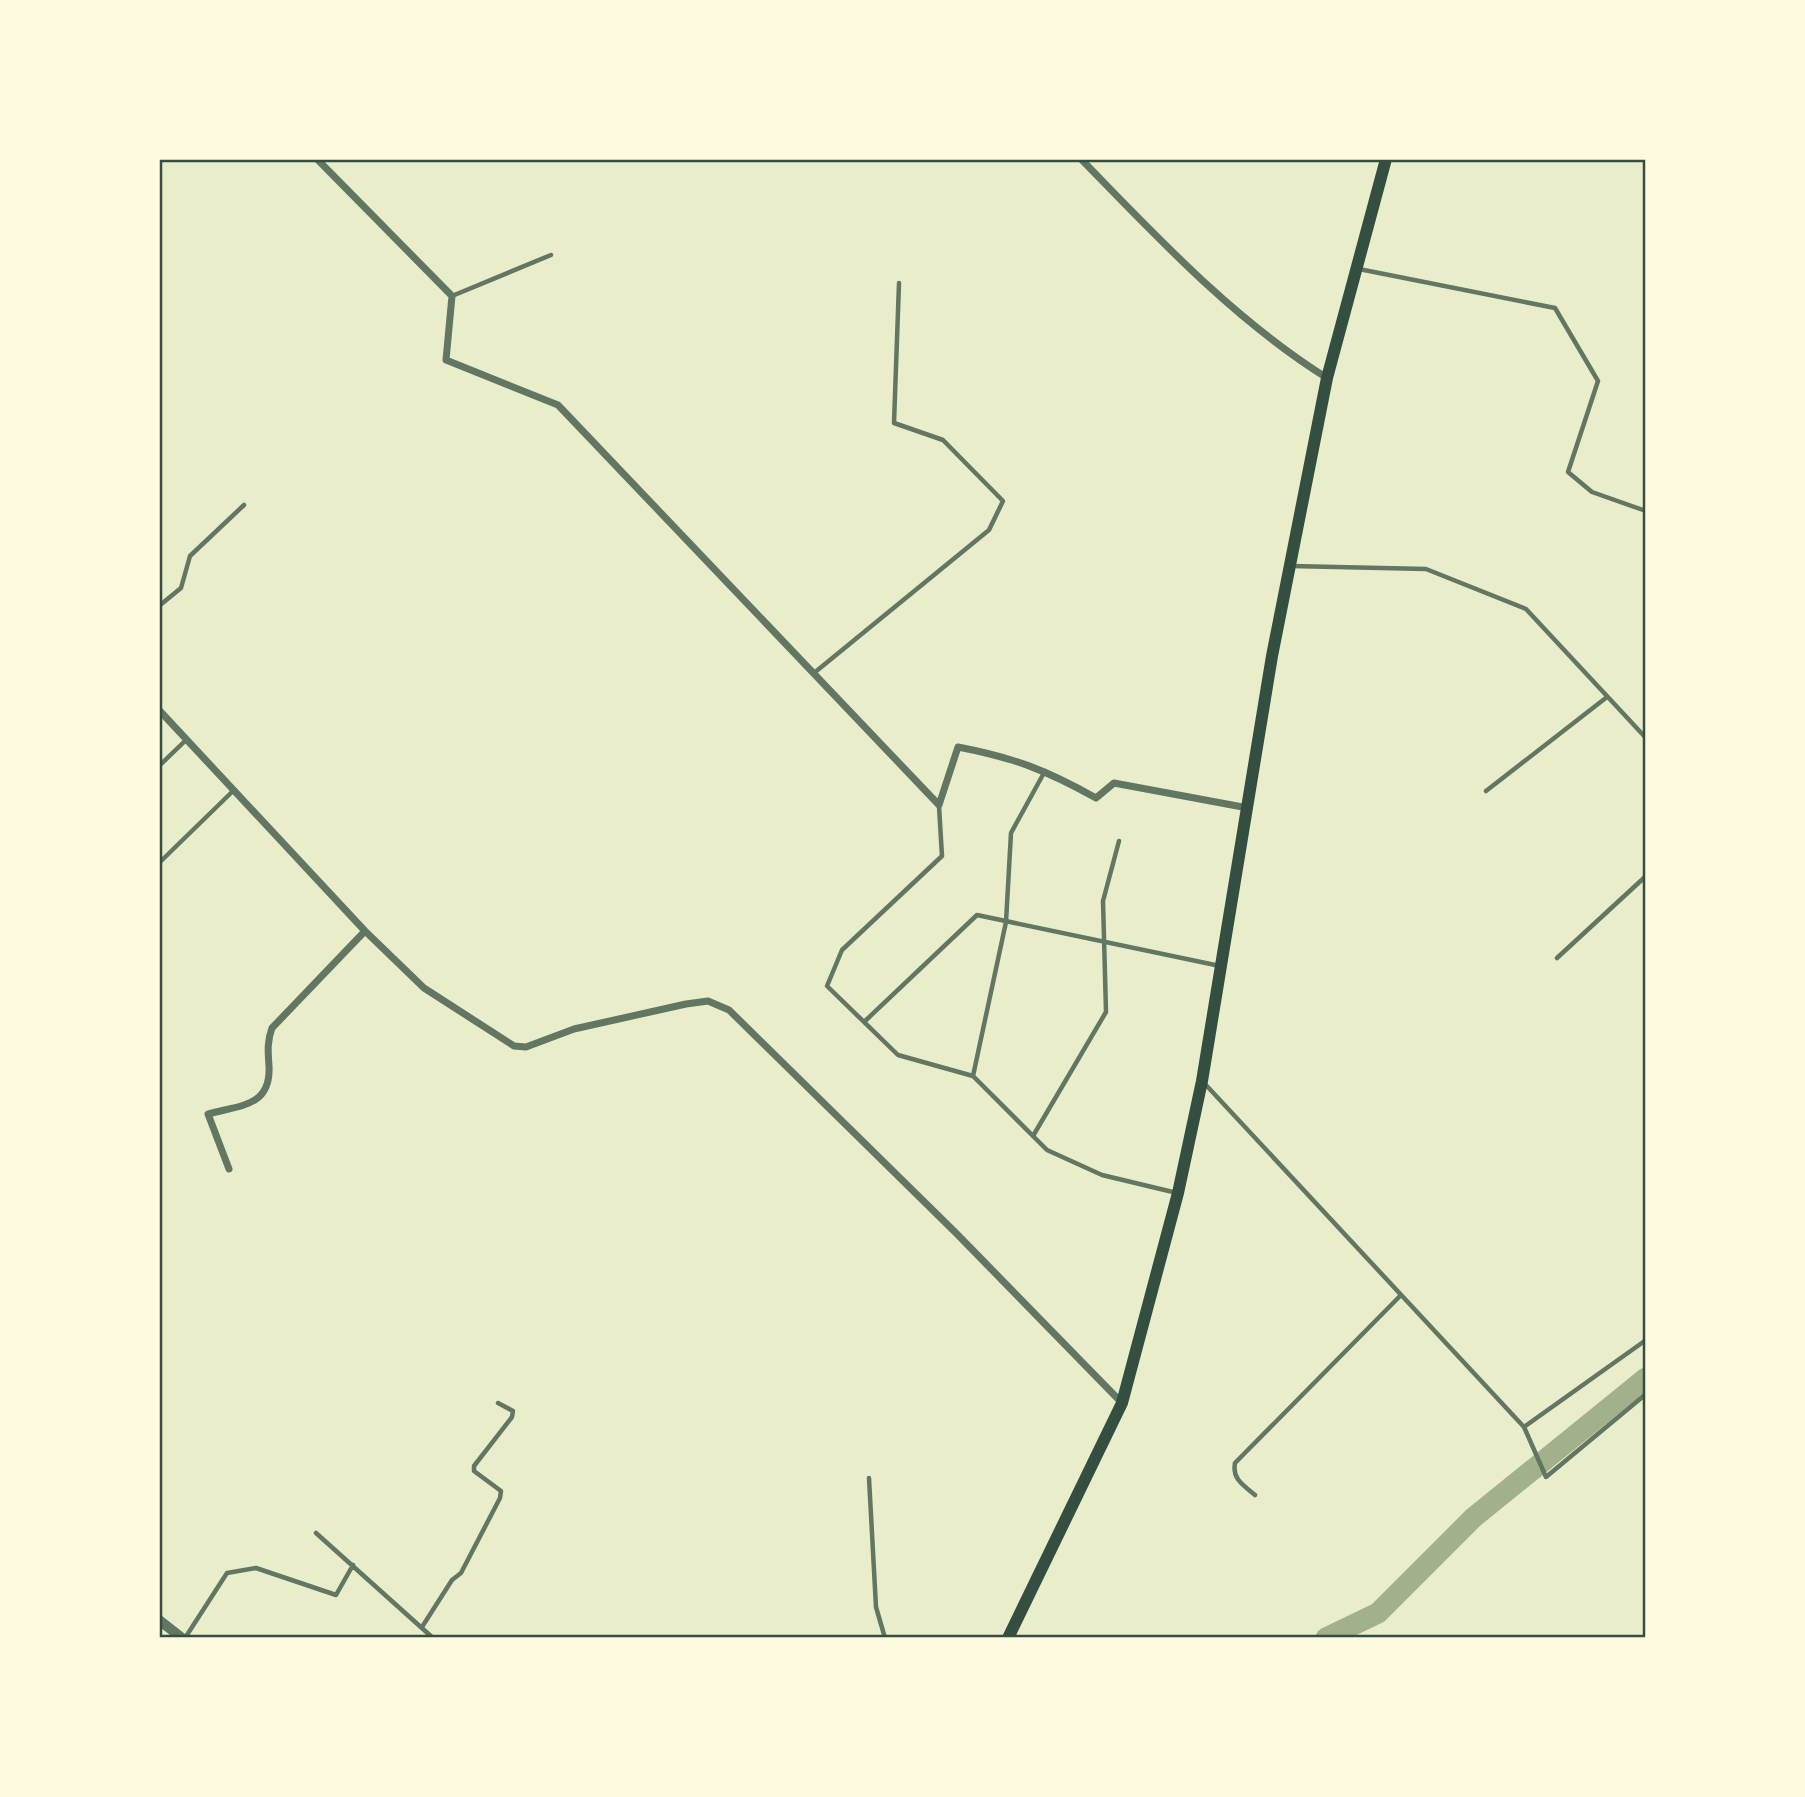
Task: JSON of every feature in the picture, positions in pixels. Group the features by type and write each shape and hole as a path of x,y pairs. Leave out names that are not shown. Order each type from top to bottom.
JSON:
{"main road":[{"path":"1008,1638 1122,1402 1178,1194 1202,1081 1290,566 1327,378 1386,159"}],"street":[{"path":"317,159 452,296 446,360 558,405 939,805 958,747 997,755 1046,770 1096,799 1114,783 1248,808"},
{"path":"1081,159 1179,261 1279,348 1327,378"},
{"path":"159,710 236,788 365,931 424,988 514,1046 526,1046 574,1029 686,1004 708,1001 729,1010 1122,1402"},
{"path":"229,1169 208,1114 260,1099 270,1081 268,1040 272,1028 365,931"},
{"path":"159,1620 183,1638"}],"lane":[{"path":"452,296 551,255"},
{"path":"1358,269 1555,308 1598,381 1568,472 1592,492 1646,511"},
{"path":"814,673 989,530 1003,501 943,440 894,423 899,283"},
{"path":"159,606 181,588 190,556 244,505"},
{"path":"1290,566 1426,569 1527,609 1646,738"},
{"path":"1486,791 1607,697"},
{"path":"159,766 186,740"},
{"path":"973,1076 1006,922 1011,833 1046,770"},
{"path":"159,863 236,788"},
{"path":"939,805 942,856 842,950 827,986 898,1055 973,1076 1047,1150 1102,1175 1178,1194"},
{"path":"1033,1136 1106,1012 1107,944 1104,901 1119,841"},
{"path":"1558,958 1646,876"},
{"path":"864,1022 977,915 1221,967"},
{"path":"1202,1081 1524,1427 1546,1477 1646,1394"},
{"path":"1255,1495 1237,1480 1233,1472 1235,1463 1401,1295"},
{"path":"1524,1427 1646,1340"},
{"path":"422,1627 452,1580 461,1573 500,1498 501,1490 474,1471 474,1466 512,1417 513,1411 498,1404"},
{"path":"869,1478 876,1607 885,1638"},
{"path":"316,1533 433,1638"},
{"path":"183,1638 227,1573 256,1568 336,1595 353,1565"}],"waterway":[{"path":"1326,1638 1378,1613 1473,1518 1646,1378"}]}
